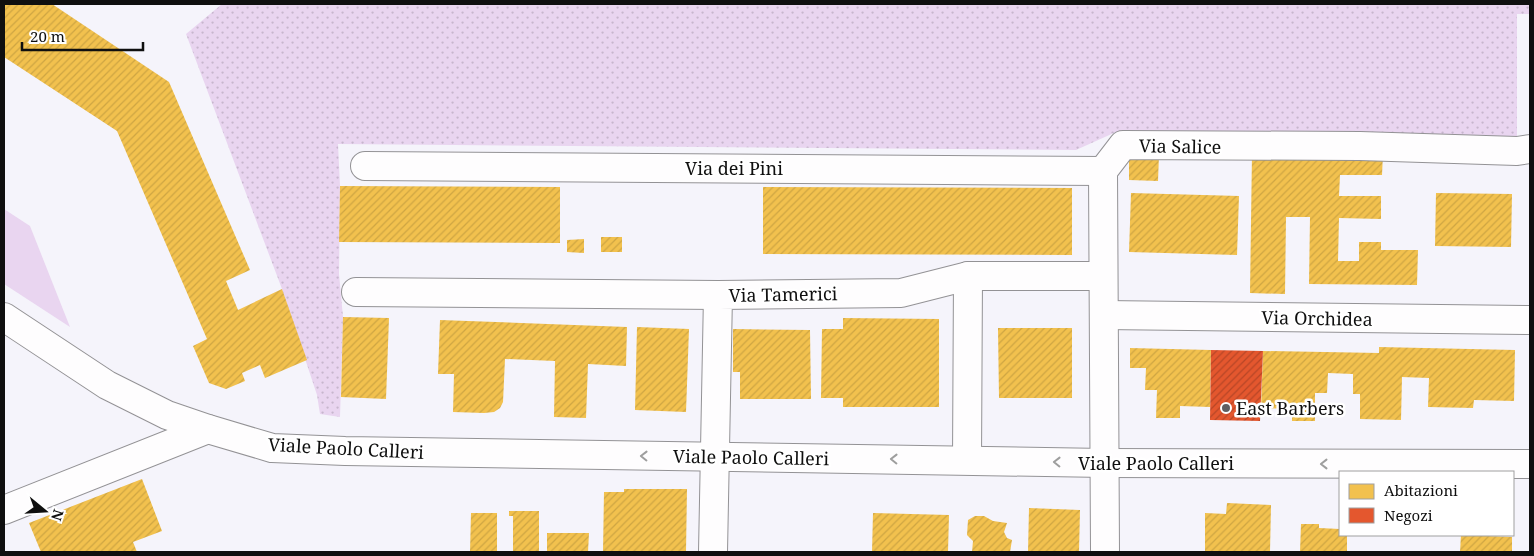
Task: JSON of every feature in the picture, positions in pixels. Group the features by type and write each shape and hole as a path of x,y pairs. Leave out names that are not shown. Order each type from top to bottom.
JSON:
{"street":[{"name":"Via Salice","path":"1103,171 1123,145 1360,146 1516,151 1530,149"},
{"name":"Via dei Pini","path":"365,166 1103,171"},
{"path":"1103,171 1105,552"},
{"path":"967,460 968,276"},
{"name":"Via Tamerici","path":"713,552 718,295 902,293 968,276 1103,276"},
{"path":"356,292 718,295"},
{"name":"Via Orchidea","path":"1104,315 1530,320"},
{"name":"Viale Paolo Calleri","path":"4,317 107,385 167,415 272,448 345,451 1105,463 1530,464"},
{"path":"4,510 208,429"}],"shaded area":[{"path":"222,4 1530,4 1530,14 1517,14 1517,140 1273,139 1116,132 1076,150 338,144 340,186 339,274 343,317 340,417 320,414 317,395 282,289 186,34"},
{"path":"4,209 30,226 70,327 4,284"}],"building: Abitazioni":[{"path":"4,4 52,4 169,82 250,270 226,281 238,310 282,289 307,360 265,378 260,365 242,373 245,381 226,389 209,383 193,346 207,339 117,131 4,57"},
{"path":"1252,153 1383,154 1382,175 1340,175 1339,196 1381,196 1381,219 1339,218 1338,261 1359,261 1359,242 1381,242 1381,250 1418,250 1417,285 1309,284 1310,217 1286,217 1285,294 1250,293"},
{"path":"1129,154 1159,155 1158,181 1129,180"},
{"path":"340,186 560,187 560,243 339,242"},
{"path":"763,187 1072,188 1072,255 763,254"},
{"path":"1131,193 1239,196 1237,255 1129,252"},
{"path":"1436,193 1512,194 1511,247 1435,246"},
{"path":"601,237 622,237 622,252 601,252"},
{"path":"584,239 584,253 567,252 567,240"},
{"path":"343,317 389,318 386,399 341,397"},
{"path":"843,318 939,319 939,407 843,407 843,398 821,398 822,329 843,329"},
{"path":"440,320 627,327 626,366 588,364 586,418 554,417 555,361 505,359 503,402 500,408 494,412 484,413 453,412 454,374 438,374"},
{"path":"637,327 689,329 686,412 635,410"},
{"path":"998,328 1072,328 1072,398 999,398"},
{"path":"733,329 810,330 811,399 740,399 740,372 733,372"},
{"path":"1379,347 1515,350 1514,401 1474,400 1473,408 1428,407 1429,378 1402,377 1401,420 1360,419 1360,394 1353,394 1353,374 1328,373 1327,393 1315,393 1315,421 1292,421 1292,409 1261,408 1263,351 1379,353"},
{"path":"1130,348 1211,350 1210,407 1180,406 1180,418 1156,418 1157,390 1145,390 1146,368 1130,368"},
{"path":"142,479 162,531 133,542 137,552 41,552 29,523"},
{"path":"624,489 687,489 686,552 603,552 604,492 624,492"},
{"path":"1227,503 1271,505 1270,552 1205,552 1205,513 1226,514"},
{"path":"1029,508 1080,510 1079,552 1028,552"},
{"path":"509,511 539,511 539,552 513,552 513,516 509,516"},
{"path":"471,513 497,513 497,552 470,552"},
{"path":"873,513 949,515 948,552 872,552"},
{"path":"975,516 984,516 993,521 1007,523 1004,532 1007,538 1012,540 1010,552 972,552 973,541 967,535 968,520"},
{"path":"1301,524 1319,524 1319,528 1339,529 1339,536 1347,536 1347,552 1300,552"},
{"path":"547,533 589,533 588,552 547,552"},
{"path":"1461,536 1512,537 1512,552 1460,552"}],"building: Negozi":[{"path":"1211,350 1263,351 1260,421 1210,420"}],"place":[{"name":"East Barbers","path":"1226,408"}]}
